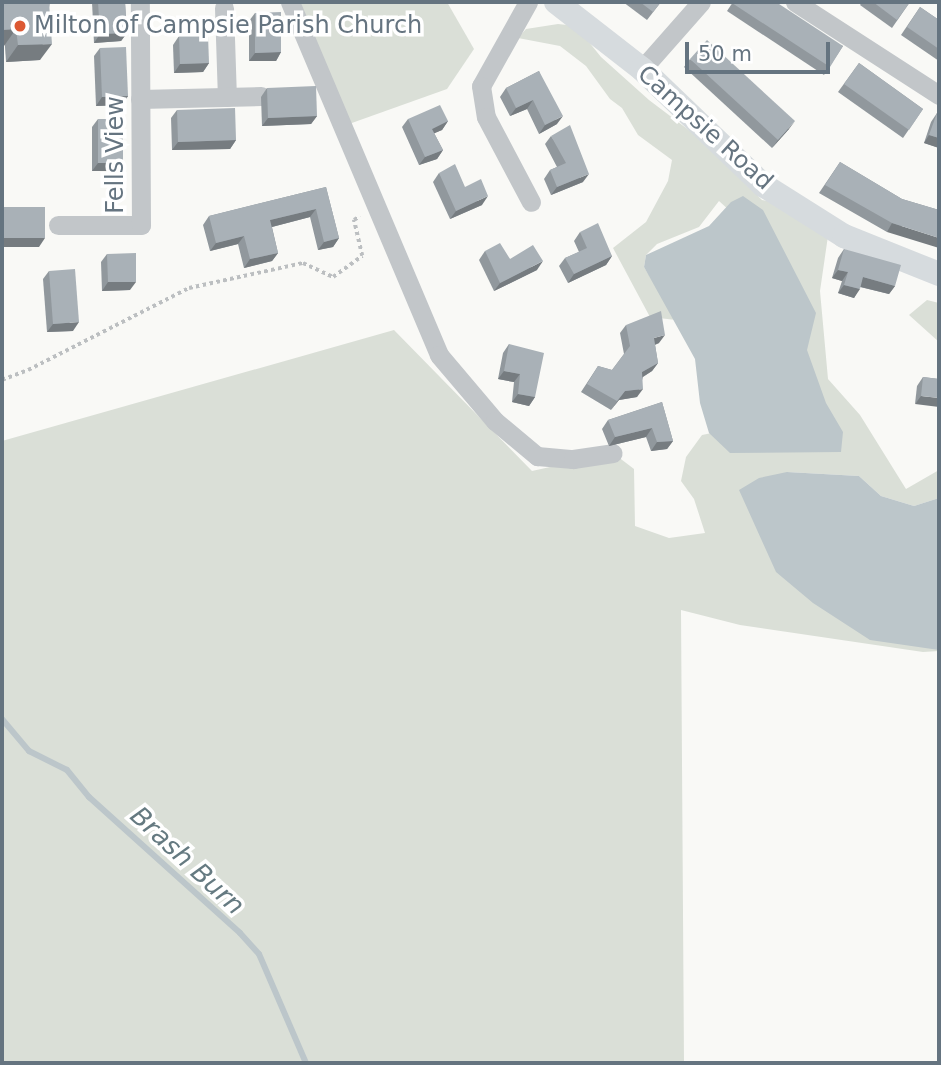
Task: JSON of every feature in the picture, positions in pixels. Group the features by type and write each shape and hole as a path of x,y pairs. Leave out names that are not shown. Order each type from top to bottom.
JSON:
{"main road":[{"name":"Campsie Road","path":"556,2 642,69 763,185 844,236 939,274"}],"street":[{"name":"Fells View","path":"58,226 141,225 140,2"},
{"path":"290,2 439,355 495,421 537,456 573,459 613,453"},
{"path":"528,2 481,86 486,117 531,202"},
{"path":"642,69 701,2"},
{"path":"795,2 939,95"},
{"path":"224,8 227,97"},
{"path":"140,99 261,96"}],"path":[{"path":"2,380 28,370 189,288 303,263 332,277 362,256 354,219 375,206"}],"shaded area":[{"path":"297,2 447,2 474,49 447,89 349,124"},
{"path":"558,24 576,26 601,57 649,100 694,134 762,200 783,204 828,236 820,291 828,379 860,415 906,489 939,470 939,498 914,506 881,496 859,476 787,472 939,610 939,651 923,652 740,625 681,610 684,1063 2,1063 2,441 394,330 532,471 613,453 634,469 635,526 669,538 705,533 694,499 681,481 686,457 702,435 736,428 742,222 719,201 699,227 657,244 646,255 644,267 676,320 650,317 613,248 646,222 668,181 672,160 638,135 622,108 610,99 586,66 560,46 518,38 526,29"},
{"path":"743,196 763,210 816,313 807,350 826,403 843,432 841,452 730,453 709,433 700,403 695,359 644,267 646,255 709,226 731,202"},
{"path":"927,300 939,303 939,342 909,315"},
{"path":"787,472 859,476 881,496 914,506 939,498 939,650 870,640 813,603 776,572 739,490 759,478"}],"building":[{"name":"Milton of Campsie Parish Church","path":"2,2 49,2 52,44 18,45 16,29 2,30"},
{"path":"98,2 125,2 127,33 100,34"},
{"path":"640,2 661,2 653,12"},
{"path":"733,2 776,2 843,46 830,67"},
{"path":"873,2 910,2 897,20"},
{"path":"920,7 939,20 939,49 907,27"},
{"path":"281,12 281,52 255,53 255,13"},
{"path":"208,35 209,63 180,64 179,36"},
{"path":"707,40 795,121 778,140 690,59"},
{"path":"126,47 128,96 102,97 100,48"},
{"path":"859,63 923,109 909,130 844,84"},
{"path":"539,71 563,116 545,125 533,100 516,108 506,88"},
{"path":"316,86 317,116 268,118 267,88"},
{"path":"440,105 448,121 432,129 443,150 425,157 408,119"},
{"path":"235,108 236,140 178,142 177,110"},
{"path":"937,113 939,114 939,138 929,135"},
{"path":"98,119 123,119 123,163 98,163"},
{"path":"570,125 589,174 557,187 550,170 566,163 551,136"},
{"path":"840,162 902,199 939,210 939,238 892,223 825,185"},
{"path":"455,164 465,187 481,179 488,196 456,211 439,173"},
{"path":"326,187 339,238 324,242 316,209 270,220 278,253 250,259 244,236 216,243 209,216"},
{"path":"2,207 45,207 45,238 2,238"},
{"path":"598,223 612,256 574,274 565,258 587,248 580,232"},
{"path":"500,243 510,259 533,245 543,261 500,283 485,251"},
{"path":"844,249 901,265 895,286 863,277 860,289 844,285 848,272 838,270"},
{"path":"136,253 136,282 108,282 107,254"},
{"path":"75,269 79,322 53,324 49,271"},
{"path":"661,311 665,335 654,338 658,363 642,372 643,389 625,391 617,401 587,384 598,366 612,370 630,346 626,325"},
{"path":"509,344 544,353 535,397 518,394 520,374 504,371"},
{"path":"923,377 939,379 939,398 921,396"},
{"path":"662,402 673,441 657,442 652,428 615,437 608,420"}],"waterway":[{"name":"Brash Burn","path":"2,719 29,751 67,770 89,797 240,933 259,954 306,1063"}],"place":[{"name":"Milton of Campsie Parish Church","path":"20,26"}]}
